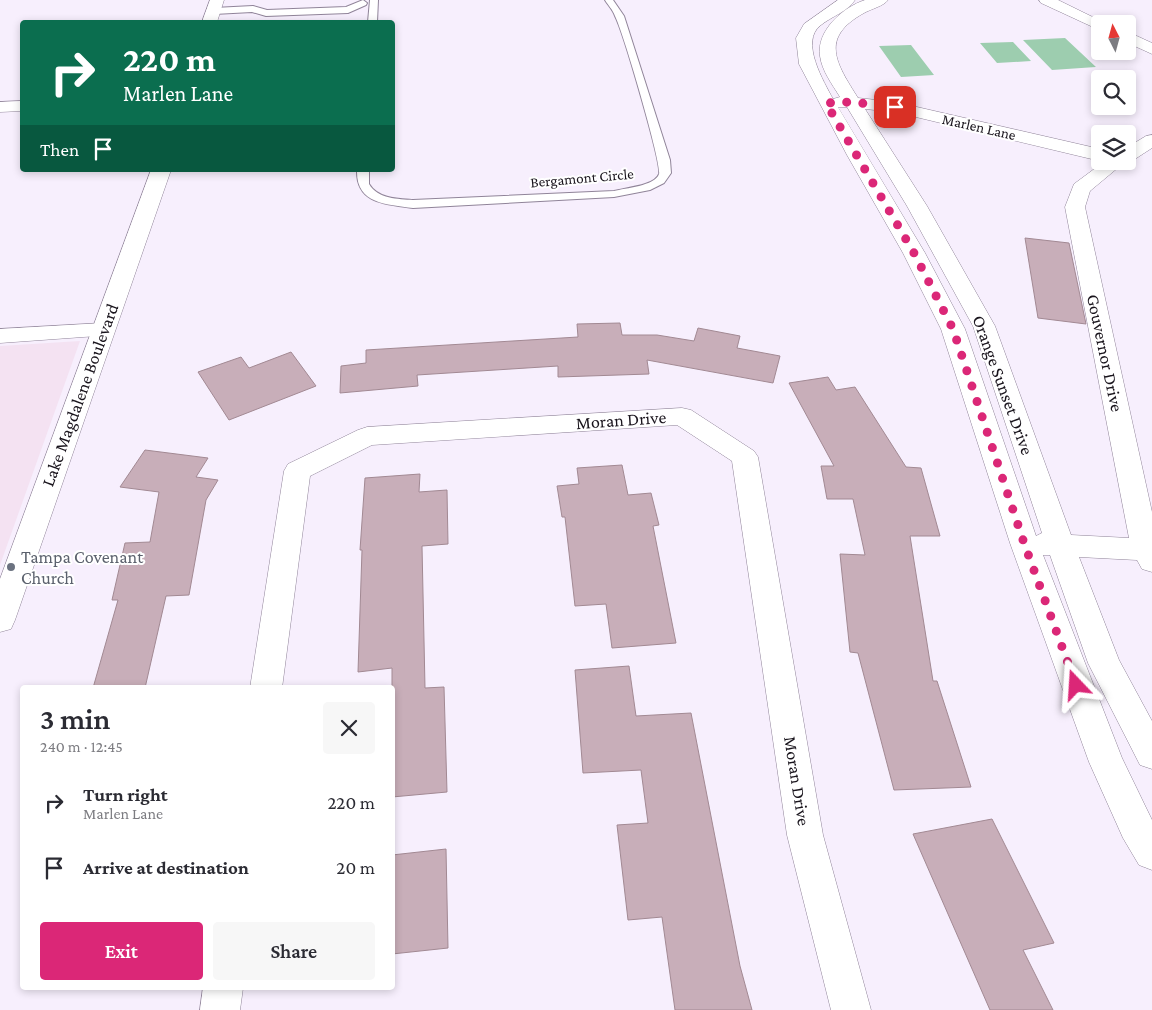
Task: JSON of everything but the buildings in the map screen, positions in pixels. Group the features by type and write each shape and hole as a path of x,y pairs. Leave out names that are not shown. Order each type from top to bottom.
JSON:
{"street":[{"path":"1046,0 1091,21"},
{"name":"Orange Sunset Drive","path":"866,1 812,24 804,38 807,64 839,102 917,206 984,326 1060,544 1104,663 1152,754"},
{"path":"1136,41 1152,49"},
{"name":"Orange Sunset Drive","path":"839,102 953,329 1024,543 1106,762 1136,826 1152,853"},
{"name":"Marlen Lane","path":"839,102 895,107 1091,153"},
{"path":"0,106 20,106"},
{"path":"1136,150 1152,140"},
{"name":"Gouvernor Drive","path":"1106,170 1081,188 1075,207 1149,556"},
{"name":"Lake Magdalene Boulevard","path":"0,620 160,172"},
{"path":"0,336 103,330"},
{"name":"Moran Drive","path":"266,685 297,472 367,436 682,416 744,456 805,835 851,1010"},
{"path":"1024,543 1060,544 1149,556"},
{"path":"220,1010 223,990"}],"lane":[{"path":"353,0 363,3"},
{"name":"Bergamont Circle","path":"363,172 364,186 372,195 388,201 413,204 614,194 646,188 660,181 665,173 664,160 654,124 620,16 609,0"},
{"path":"214,11 254,9 266,14 348,10 363,3 374,1 373,20"},
{"path":"254,9 265,3"}],"shaded area":[{"path":"80,341 0,565 0,346"}],"green space":[{"path":"1065,38 1096,67 1052,70 1023,40"},
{"path":"1013,42 1031,61 997,63 980,43"},
{"path":"911,45 934,75 901,77 879,46"}],"place":[{"name":"Tampa Covenant Church","path":"11,567"}],"route":[{"path":"895,107 851,102 826,103 914,253 953,329 1024,543 1076,685"}]}
